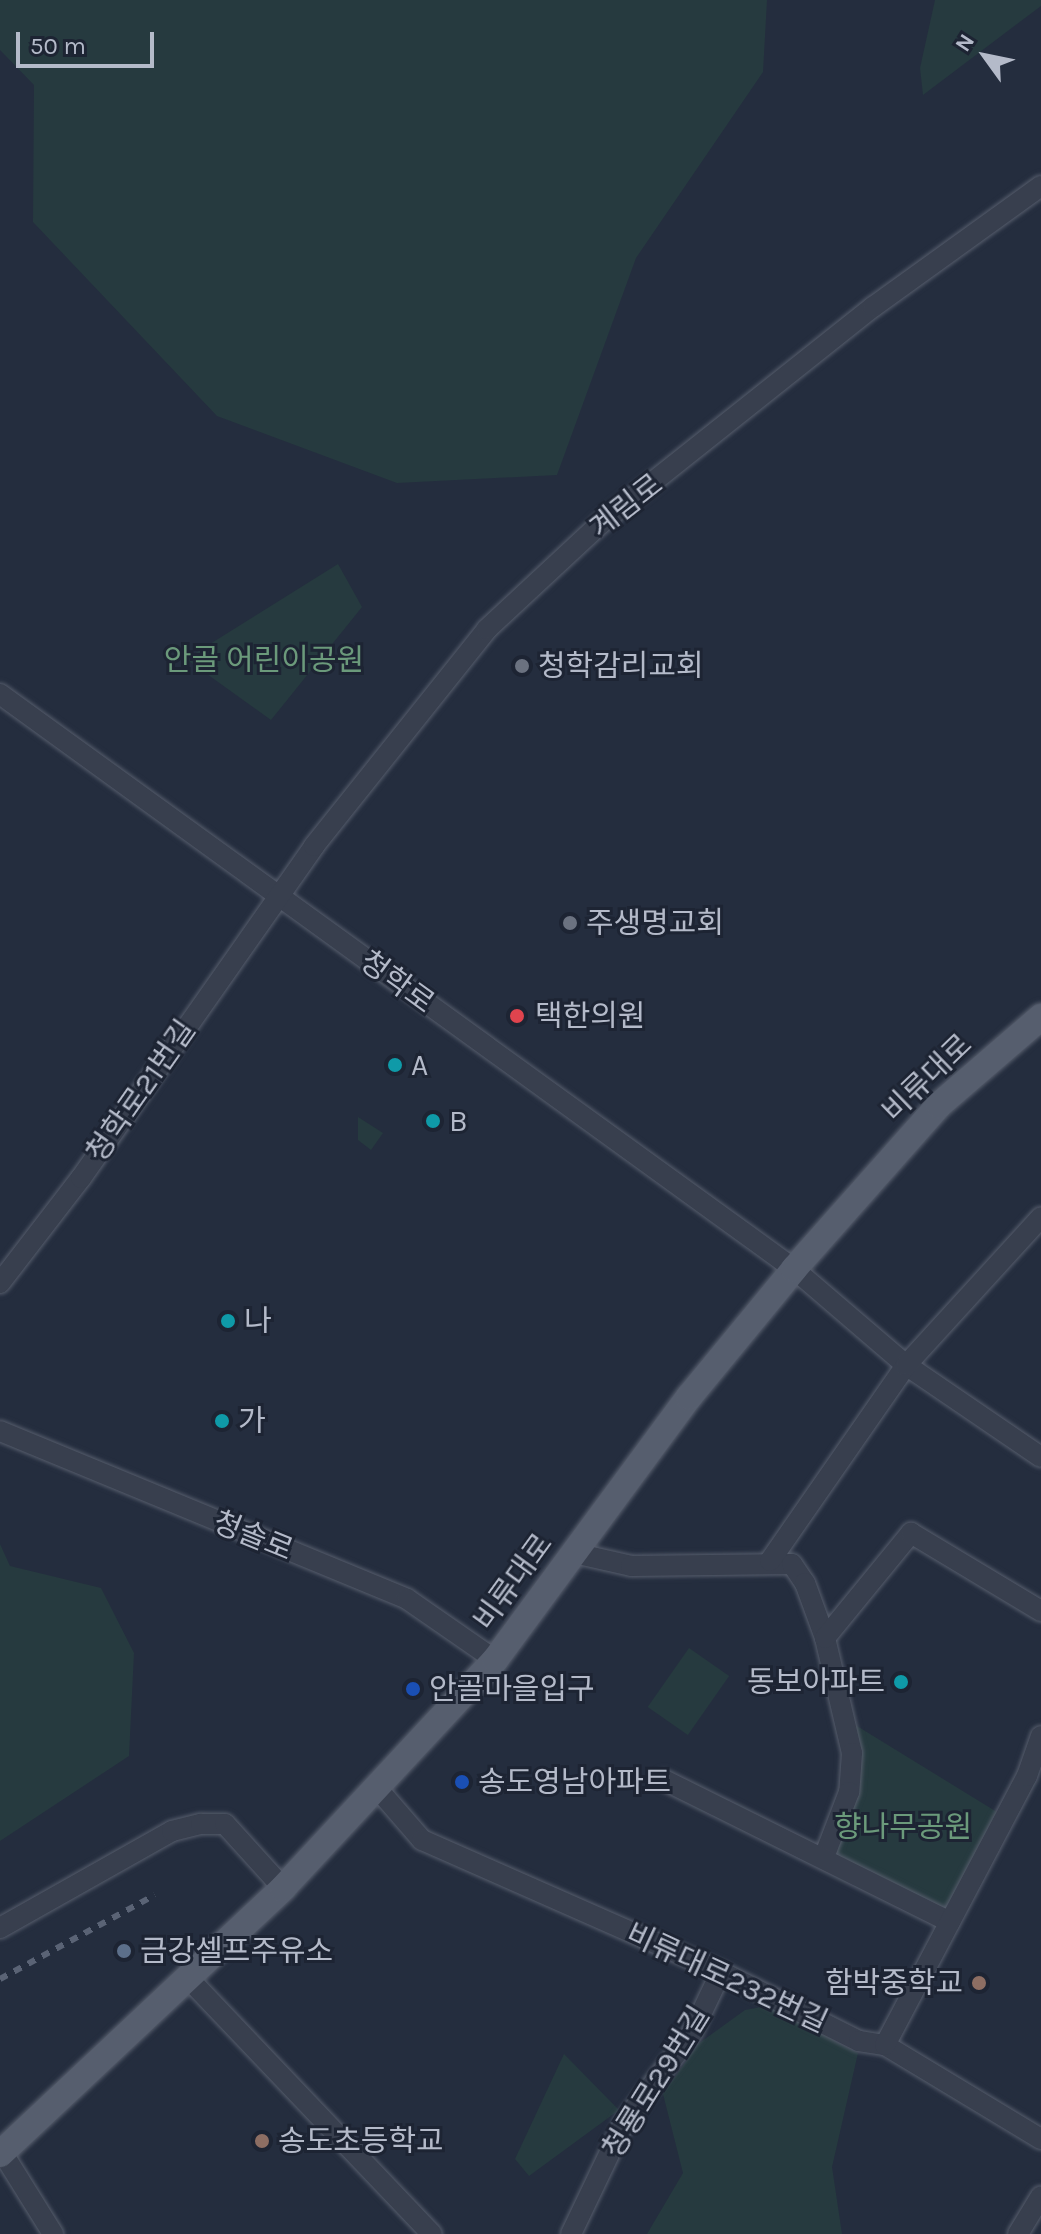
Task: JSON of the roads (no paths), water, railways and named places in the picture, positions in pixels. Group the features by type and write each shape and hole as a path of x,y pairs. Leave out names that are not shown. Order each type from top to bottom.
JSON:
{"main road":[{"name":"비류대로","path":"1,2153 283,1888 495,1660 689,1397 794,1269 939,1105 1041,1017"}],"street":[{"name":"계림로","path":"280,897 414,717 487,629 600,524 873,307 1041,186"},
{"name":"청학로","path":"0,694 794,1269 906,1365 1041,1457"},
{"name":"청학로21번길","path":"0,1283 81,1178 280,897"},
{"path":"770,1561 906,1365 996,1261 1041,1217"},
{"name":"청솔로","path":"0,1431 407,1599 495,1660"},
{"path":"825,1638 911,1533 1041,1611"},
{"path":"574,1553 631,1566 770,1561 792,1564 805,1583 825,1638 852,1753 849,1792 824,1857"},
{"path":"885,2045 1027,1776 1041,1736"},
{"path":"664,1780 950,1922"},
{"name":"비류대로232번길","path":"377,1788 422,1840 721,1972 859,2041 885,2045 1041,2139"},
{"path":"0,1928 172,1831 201,1824 225,1824 283,1888"},
{"name":"청룡로29번길","path":"571,2234 625,2121 692,2033 721,1972"},
{"path":"187,1977 432,2234"},
{"path":"1,2153 53,2234"},
{"path":"1018,2234 1041,2196"}],"railway":[{"path":"0,1979 155,1895"}],"place":[{"name":"청학감리교회","path":"522,666"},
{"name":"주생명교회","path":"570,923"},
{"name":"택한의원","path":"517,1016"},
{"name":"A","path":"395,1065"},
{"name":"B","path":"433,1121"},
{"name":"나","path":"228,1321"},
{"name":"가","path":"222,1421"},
{"name":"동보아파트","path":"901,1682"},
{"name":"안골마을입구","path":"413,1689"},
{"name":"송도영남아파트","path":"462,1782"},
{"name":"금강셀프주유소","path":"124,1951"},
{"name":"함박중학교","path":"979,1983"},
{"name":"송도초등학교","path":"262,2141"}],"park label":[{"name":"안골 어린이공원","path":"264,660"},
{"name":"향나무공원","path":"903,1827"}]}
